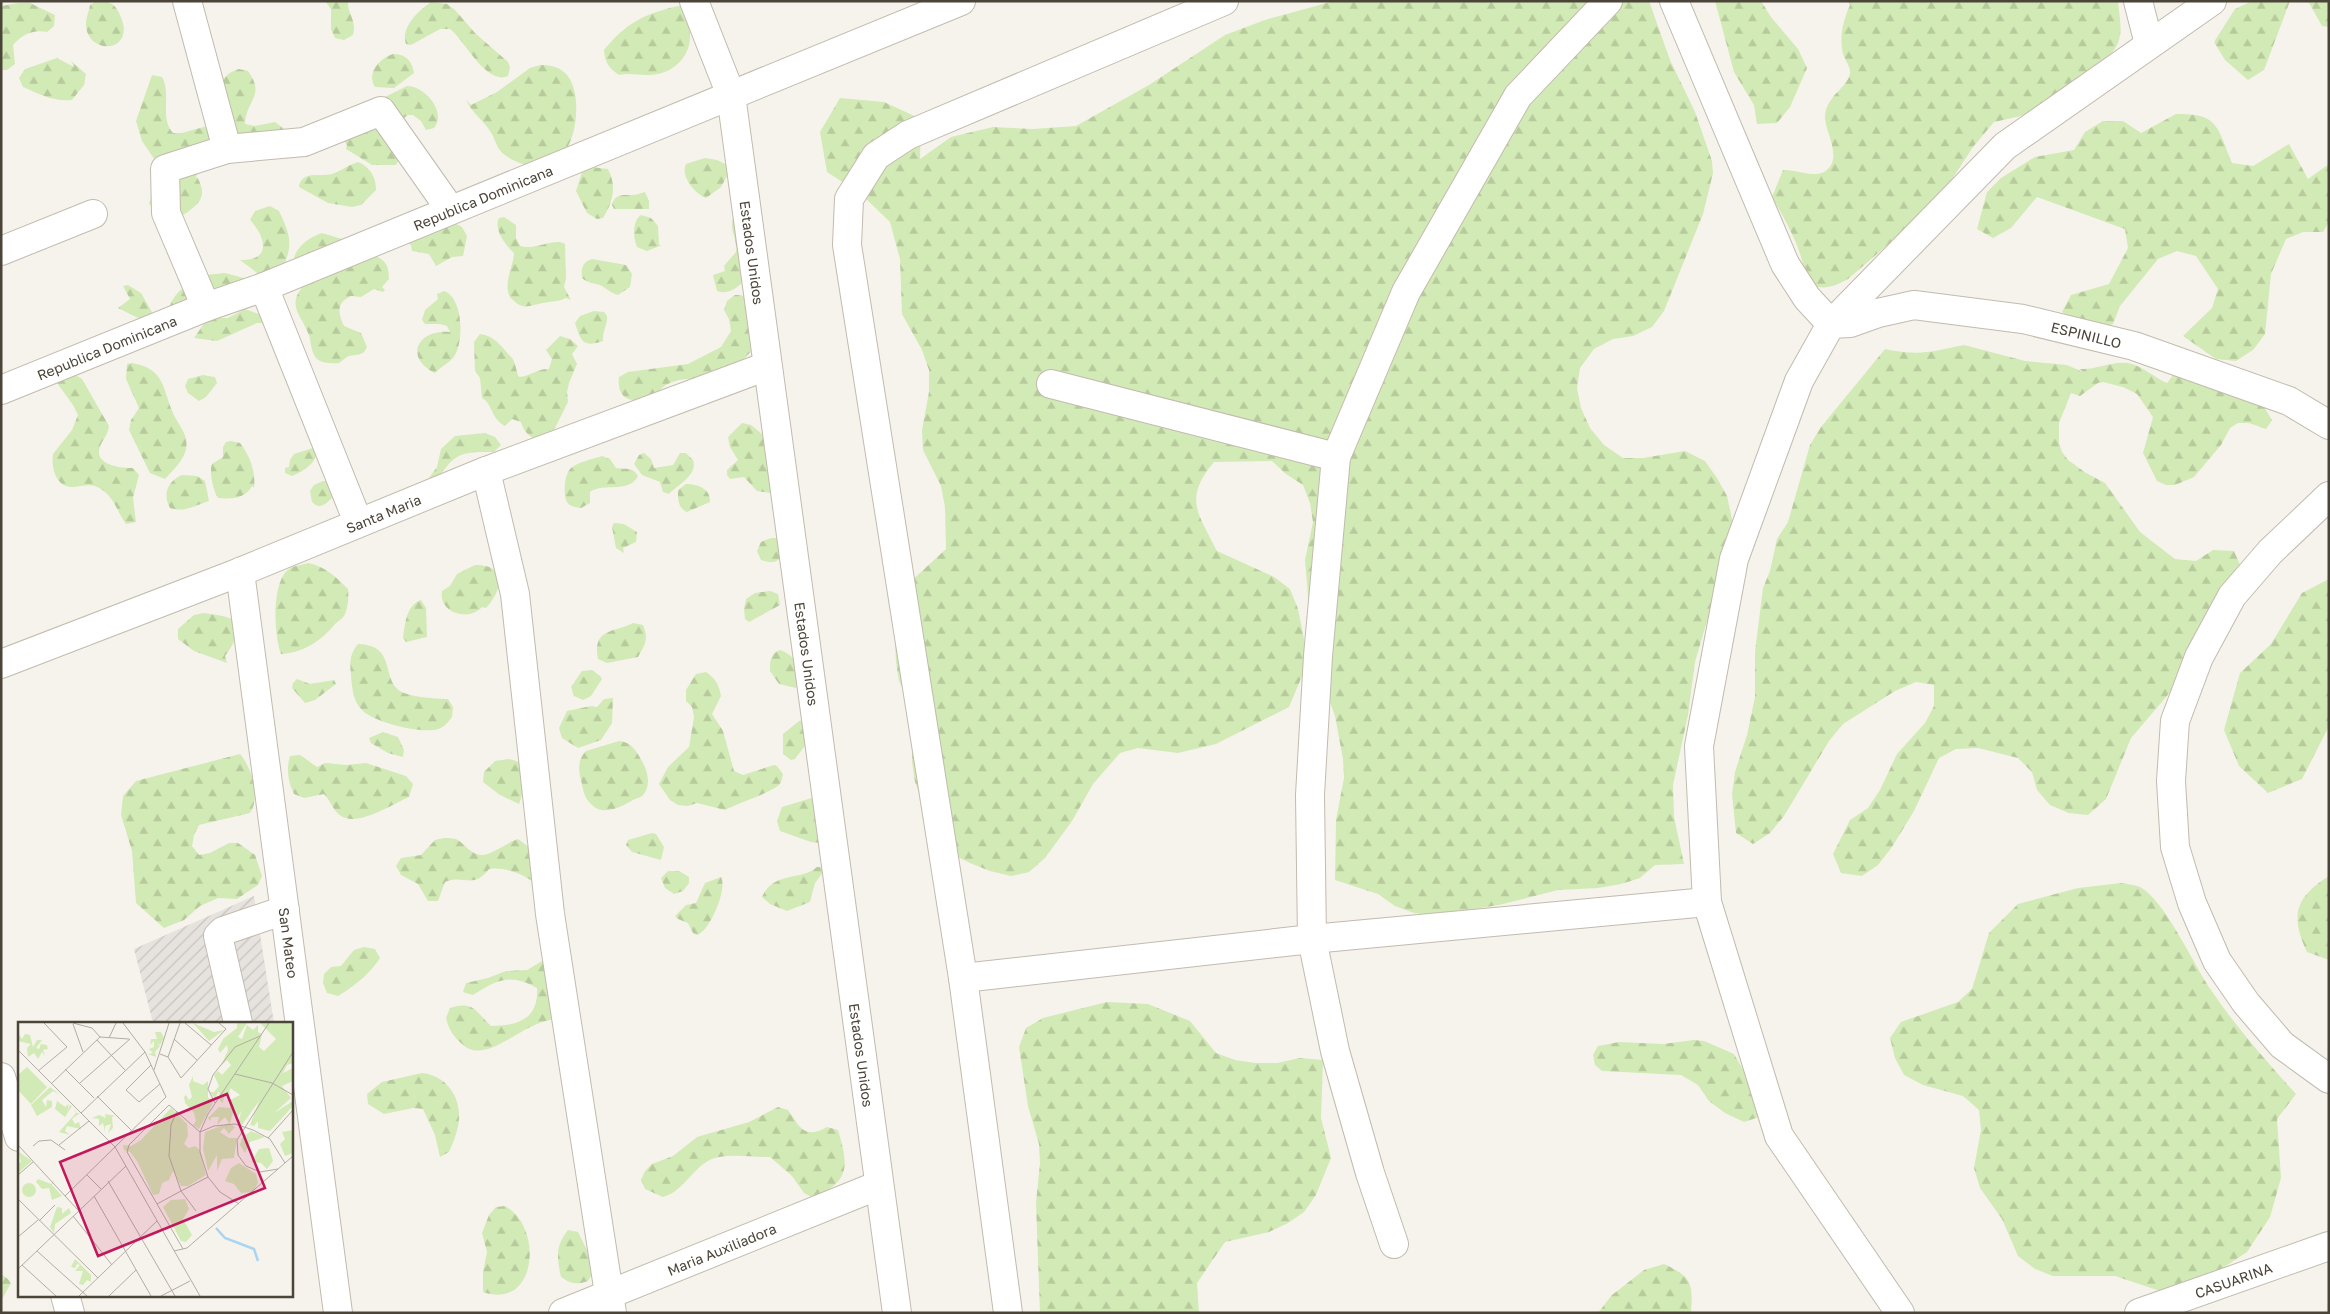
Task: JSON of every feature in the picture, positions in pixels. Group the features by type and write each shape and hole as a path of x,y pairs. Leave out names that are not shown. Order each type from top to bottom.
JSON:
{"street":[{"path":"186,1 228,149"},
{"name":"Estados Unidos","path":"694,1 731,95 897,1313"},
{"name":"Republica Dominicana","path":"1,390 206,307 264,287 450,209 961,1"},
{"path":"1008,1313 962,978 847,245 849,199 876,156 908,135 1224,1"},
{"path":"1394,1244 1370,1173 1334,1051 1312,939 1310,795 1318,656 1336,456 1406,292 1518,96 1608,1"},
{"path":"1674,1 1785,264 1807,298 1832,324"},
{"path":"2138,1 2149,44"},
{"path":"1900,1313 1779,1136 1707,902 1699,746 1734,559 1799,381 1832,324 2005,146 2212,1"},
{"path":"206,307 166,213 165,169 228,149 304,142 381,111 450,209"},
{"path":"1,250 93,214"},
{"path":"264,287 358,522"},
{"name":"ESPINILLO","path":"1832,324 1850,323 1878,313 1914,305 2023,319 2134,346 2289,401 2329,425"},
{"name":"Santa Maria","path":"1,664 240,572 486,471 767,366"},
{"path":"1051,384 1336,456"},
{"path":"486,471 515,594 550,914 611,1304"},
{"path":"2329,496 2270,552 2228,605 2199,657 2175,721 2171,781 2175,847 2192,903 2217,961 2246,1003 2282,1045 2329,1079"},
{"name":"San Mateo","path":"240,572 338,1313"},
{"path":"962,978 1312,939 1707,902"},
{"path":"238,1022 218,936 223,932 285,910"},
{"path":"1,1077 18,1134"},
{"name":"Maria Auxiliadora","path":"563,1313 611,1304 880,1185"},
{"name":"CASUARINA","path":"2139,1313 2329,1246"},
{"path":"65,1296 70,1313"}],"shaded area":[{"path":"254,896 274,1022 153,1022 134,949"}],"green space":[{"path":"96,1 111,4 120,15 124,28 122,37 117,43 110,46 94,42 88,34 87,17 90,5"},
{"path":"325,1 348,1 354,25 353,35 344,40 335,38 331,29 331,9"},
{"path":"1334,1 1649,1 1670,60 1695,112 1712,161 1713,173 1703,214 1664,311 1652,327 1633,336 1613,339 1594,349 1580,368 1577,388 1581,408 1590,428 1604,445 1623,458 1643,458 1685,451 1705,461 1727,496 1736,537 1712,604 1695,662 1688,715 1673,785 1674,817 1684,864 1655,865 1640,878 1621,884 1598,888 1558,890 1499,905 1436,915 1414,913 1395,906 1378,894 1335,880 1336,820 1344,778 1343,759 1335,716 1313,655 1305,560 1313,522 1310,503 1303,485 1286,474 1272,461 1214,462 1204,475 1196,496 1200,516 1217,551 1274,577 1290,589 1298,609 1306,649 1305,669 1289,707 1216,744 1178,753 1138,748 1120,753 1093,784 1072,821 1045,858 1029,872 1011,876 990,871 970,863 952,854 937,839 915,782 912,762 913,740 908,699 899,681 896,662 895,641 908,584 946,549 945,507 941,486 923,450 922,430 929,392 929,370 922,350 902,314 900,259 890,222 861,194 827,172 820,132 840,98 884,102 921,119 920,159 951,137 993,127 1033,129 1076,126 1149,85 1225,35 1265,20"},
{"path":"1715,1 1761,1 1771,17 1798,49 1807,68 1790,107 1777,123 1757,124 1754,105 1734,72"},
{"path":"1848,1 2118,1 2120,38 2108,57 2051,101 2021,116 1994,122 1973,147 1943,193 1929,209 1848,279 1823,287 1816,286 1810,281 1793,237 1772,197 1783,170 1820,174 1830,167 1833,161 1832,146 1825,118 1829,103 1846,82 1850,72 1843,54 1841,41 1850,5"},
{"path":"2252,1 2290,1 2264,70 2248,80 2225,60 2214,42 2235,9"},
{"path":"2308,1 2329,1 2329,27 2322,26"},
{"path":"431,2 447,4 455,10 475,33 508,62 510,67 508,76 500,77 491,74 483,68 450,29 440,29 411,45 406,44 405,38 408,26 416,15"},
{"path":"30,3 55,15 54,26 47,32 28,33 20,38 13,45 15,64 7,70 1,70 1,6"},
{"path":"678,6 687,6 690,18 689,46 682,60 670,70 655,75 619,75 610,67 605,58 604,50 620,33 645,16"},
{"path":"393,54 401,55 408,59 414,73 394,88 375,87 372,76 373,71 383,59"},
{"path":"57,58 74,67 71,61 86,74 84,85 72,100 53,99 23,87 19,78 25,69"},
{"path":"540,65 553,66 565,73 574,89 576,111 573,134 565,151 557,159 540,170 507,157 466,100 471,105 497,92 530,68"},
{"path":"239,69 248,71 255,86 254,98 248,109 245,124 255,126 275,122 283,128 288,137 245,158 200,170 195,178 197,177 202,188 202,196 197,204 184,215 172,218 155,212 149,203 160,176 159,166 142,141 136,121 152,75 162,77 165,84 166,113 169,127 173,133 182,133 211,125 215,99 220,84 231,72"},
{"path":"407,86 421,90 432,101 438,115 434,128 426,130 421,121 413,115 408,115 400,121 384,102 385,97"},
{"path":"373,112 400,157 396,165 372,165 346,149 347,145 341,137"},
{"path":"2176,114 2201,116 2209,120 2219,131 2232,163 2253,166 2289,144 2308,179 2329,164 2329,222 2323,232 2303,232 2286,239 2271,274 2265,334 2253,350 2236,361 2216,359 2183,336 2212,308 2218,289 2196,256 2177,251 2158,259 2120,306 2113,324 2094,331 2062,312 2071,295 2109,284 2128,248 2125,229 2037,197 2011,228 1993,238 1977,229 1987,192 2001,178 2035,157 2074,150 2085,132 2103,121 2123,121 2141,133"},
{"path":"705,158 717,160 732,167 721,187 706,198 693,189 685,174 686,164"},
{"path":"358,162 369,170 376,185 376,190 361,205 352,207 328,203 299,187 303,178 307,176 332,174"},
{"path":"591,167 608,169 611,175 613,194 603,218 597,219 587,213 576,191 582,172"},
{"path":"645,192 649,201 649,209 614,209 612,205 617,197"},
{"path":"270,206 279,211 286,226 289,240 288,253 282,269 260,275 240,260 257,257 261,252 263,247 260,234 250,220 255,211"},
{"path":"641,215 651,218 658,226 659,245 662,245 647,251 637,247 634,230 636,221"},
{"path":"504,217 516,225 516,238 520,246 532,247 556,242 565,244 566,278 564,287 571,300 566,298 558,301 522,306 510,297 508,281 514,253 504,242 499,232 499,218"},
{"path":"737,217 762,226 766,241 754,266 741,283 734,289 726,292 717,291 713,275 725,271 724,266 736,252 732,223 733,219"},
{"path":"453,222 462,227 467,236 463,256 452,257 436,266 429,254 412,251 411,245 407,243"},
{"path":"322,233 342,239 339,249 294,264 296,253 302,244"},
{"path":"373,255 384,261 387,267 389,279 382,287 385,290 383,292 374,289 361,297 351,296 343,302 340,309 340,317 344,326 361,333 367,347 362,353 349,356 339,363 320,361 313,353 309,335 297,310 296,299 299,292 304,285"},
{"path":"592,259 626,265 632,274 630,287 618,295 582,278 583,266"},
{"path":"225,273 255,281 169,316 171,302 192,281 206,275"},
{"path":"128,285 141,293 153,314 146,322 118,308 130,299 123,286"},
{"path":"444,291 455,302 458,311 460,321 459,342 453,358 435,373 425,367 419,359 417,352 418,345 423,339 439,332 450,332 447,326 425,324 422,320 425,310 438,299 437,294"},
{"path":"735,295 741,295 750,300 755,347 745,358 708,381 693,379 676,381 665,386 654,395 641,400 629,399 624,396 619,385 619,377 628,372 688,364 721,347 731,331 729,319 724,310 727,301"},
{"path":"245,309 264,316 266,326 262,323 257,323 217,341 194,338 203,325 213,318 228,318"},
{"path":"594,311 604,312 607,316 607,322 603,341 591,344 583,341 575,323 580,316"},
{"path":"480,334 490,337 502,347 513,360 519,377 549,369 552,359 546,350 560,336 570,339 578,346 572,354 577,364 569,383 567,392 568,402 550,438 541,442 537,440 526,432 521,422 512,419 505,426 500,423 482,398 480,378 475,371 474,342"},
{"path":"1964,345 2025,361 2067,365 2083,372 2080,369 2120,363 2132,364 2167,383 2174,374 2256,394 2272,420 2266,429 2249,423 2238,423 2230,428 2221,445 2194,477 2175,485 2166,485 2157,481 2143,453 2153,417 2137,394 2123,387 2103,382 2098,383 2080,396 2071,393 2059,423 2059,443 2062,452 2068,460 2086,473 2105,483 2140,532 2175,559 2196,561 2213,550 2234,551 2242,569 2172,690 2131,738 2106,799 2088,815 2069,813 2050,805 2037,790 2032,772 2018,758 1978,748 1956,749 1939,758 1914,811 1892,847 1878,865 1862,876 1841,873 1833,854 1850,820 1868,808 1880,790 1897,754 1925,723 1934,706 1934,685 1916,682 1895,691 1843,724 1829,741 1784,816 1770,833 1753,844 1736,833 1732,794 1735,772 1747,735 1755,697 1755,652 1763,588 1770,571 1777,539 1788,522 1810,445 1821,427 1885,349 1916,353"},
{"path":"132,363 143,366 157,375 186,439 187,444 183,457 165,479 150,473 129,430 131,420 139,408 126,379 127,364"},
{"path":"74,374 82,379 109,426 101,444 100,457 108,464 133,468 139,475 133,498 136,522 126,524 113,501 101,489 90,485 66,486 55,475 53,454 72,430 78,415 57,383 60,379"},
{"path":"203,375 215,377 217,383 206,397 199,401 188,393 185,386 188,379"},
{"path":"742,423 751,425 779,448 778,494 757,491 744,477 730,479 727,475 727,470 738,460 730,447 728,437"},
{"path":"485,433 495,437 501,445 494,452 475,452 462,455 450,463 439,478 429,478 437,467 441,449 455,436"},
{"path":"226,442 240,443 247,453 252,464 254,488 252,486 242,496 218,498 212,481 211,467 212,464 223,457 223,447"},
{"path":"318,448 315,458 309,466 292,476 285,473 285,468 289,467 290,460 294,454"},
{"path":"644,453 651,459 654,468 673,465 680,453 686,453 693,460 693,470 687,479 669,494 663,492 660,482 642,475 634,464 639,455"},
{"path":"602,456 610,459 616,468 631,470 638,476 629,485 596,489 590,492 590,503 581,508 573,507 567,502 565,490 569,471 578,464"},
{"path":"182,475 197,476 205,481 209,501 180,510 170,508 167,498 168,488 173,481"},
{"path":"323,481 331,481 334,496 323,505 318,506 312,502 310,491 314,485"},
{"path":"686,484 703,488 710,497 710,502 687,512 684,510 679,503 678,490"},
{"path":"614,523 624,524 637,532 636,542 623,548 624,553 616,548 612,527"},
{"path":"771,538 780,538 783,555 778,560 767,562 761,560 757,551 761,542"},
{"path":"308,563 325,569 348,589 346,610 343,617 318,641 304,649 281,654 276,623 279,585 289,569"},
{"path":"475,565 486,566 493,569 497,574 499,586 492,601 486,608 482,607 470,614 456,613 449,610 442,599 442,591 450,586 457,574"},
{"path":"2329,579 2329,726 2302,779 2268,793 2239,766 2224,730 2240,673 2271,644 2302,593"},
{"path":"770,591 778,594 780,605 749,622 745,619 746,599 755,593"},
{"path":"421,600 426,608 427,637 406,642 403,638 407,616 412,606"},
{"path":"204,613 232,619 235,639 225,656 227,663 194,651 178,639 178,629 194,615"},
{"path":"633,623 643,625 646,634 644,645 638,657 607,663 598,659 597,649 601,637 606,633"},
{"path":"358,644 379,650 387,664 391,680 395,687 402,692 431,698 448,699 453,707 452,717 448,722 441,728 434,730 412,729 376,719 361,709 353,694 350,667 352,656"},
{"path":"780,650 791,656 797,665 799,676 796,688 779,684 770,671 772,656"},
{"path":"592,670 602,679 591,696 583,700 574,696 571,687 582,671"},
{"path":"706,672 715,680 721,696 712,714 723,731 734,771 743,775 774,765 783,774 781,783 775,788 725,810 697,803 688,806 678,805 670,800 659,784 668,767 689,747 694,717 692,707 686,701 686,690 696,674"},
{"path":"297,679 310,684 334,680 336,684 315,700 305,703 292,688 293,683"},
{"path":"613,698 612,723 601,740 578,748 562,738 559,728 567,711 591,706 597,707 604,699"},
{"path":"808,719 807,743 795,759 791,760 783,754 783,734 799,721"},
{"path":"383,732 398,737 404,750 403,757 388,753 371,743 369,738"},
{"path":"619,741 627,743 639,755 648,779 646,791 642,796 612,810 601,810 591,804 585,796 579,764 586,751"},
{"path":"240,754 248,767 254,783 255,799 250,813 199,825 194,835 192,846 199,855 210,853 229,843 238,843 255,855 262,876 258,885 237,899 218,898 200,906 184,920 164,928 136,903 132,851 121,815 123,796 136,781"},
{"path":"300,755 317,767 325,763 347,765 366,763 406,776 413,784 409,797 366,817 348,819 336,811 324,794 304,798 294,794 290,785 288,766 290,756"},
{"path":"509,759 518,762 522,768 522,796 519,804 500,795 483,782 484,772 495,761"},
{"path":"815,797 820,843 811,842 780,831 777,821 782,807"},
{"path":"652,833 656,834 664,847 661,860 632,852 626,845 628,840"},
{"path":"444,838 456,839 478,855 491,853 518,839 534,851 533,882 512,871 489,869 478,879 445,882 438,901 428,901 418,884 401,875 396,866 401,858 421,855 435,840"},
{"path":"817,867 822,867 824,871 815,883 810,902 787,911 770,904 762,897 773,883 804,874"},
{"path":"668,871 679,871 689,877 689,883 683,891 674,894 665,888 661,878"},
{"path":"2329,876 2329,960 2307,952 2298,928 2298,918 2299,908 2303,900 2309,892"},
{"path":"721,877 722,891 720,900 707,926 697,935 693,933 688,923 675,916 686,905 696,903 705,883"},
{"path":"2121,883 2140,887 2150,894 2169,919 2221,1004 2252,1044 2296,1094 2277,1119 2281,1178 2270,1217 2247,1252 2191,1289 2172,1295 2115,1276 2053,1276 2035,1269 2018,1256 2002,1219 1980,1188 1974,1168 1981,1130 1979,1110 1963,1096 1923,1085 1904,1075 1895,1058 1890,1038 1901,1022 1958,1002 1972,989 1989,933 2018,904 2078,888"},
{"path":"364,947 375,949 380,958 372,969 338,996 327,993 323,983 324,974 331,967 341,966 354,950"},
{"path":"544,960 561,1020 548,1020 535,1025 496,1046 484,1050 472,1050 456,1038 446,1018 450,1008 464,1005 470,1006 491,1026 501,1026 518,1022 525,1018 535,1007 537,998 537,988 528,983 512,979 489,985 473,995 463,992 466,983 488,978 506,971 527,970"},
{"path":"1107,1002 1148,1004 1190,1021 1216,1053 1235,1060 1255,1063 1277,1063 1300,1058 1323,1060 1321,1118 1331,1158 1316,1195 1304,1212 1288,1223 1269,1232 1225,1242 1197,1283 1199,1313 1040,1313 1036,1203 1040,1163 1039,1144 1028,1106 1019,1047 1026,1028 1043,1018"},
{"path":"1694,1040 1704,1041 1734,1054 1745,1073 1759,1117 1744,1122 1725,1113 1709,1101 1698,1085 1681,1075 1602,1071 1595,1065 1593,1055 1598,1046 1619,1042 1663,1044"},
{"path":"422,1073 430,1074 443,1081 456,1098 458,1105 459,1123 455,1138 449,1152 440,1157 435,1135 423,1109 413,1108 384,1114 368,1104 367,1094 382,1082"},
{"path":"778,1107 788,1110 803,1130 808,1132 819,1131 827,1127 838,1130 844,1154 844,1172 840,1179 825,1192 813,1198 804,1193 792,1176 770,1157 738,1156 719,1157 703,1164 678,1189 663,1197 645,1189 641,1180 645,1171 652,1164 673,1156 697,1137 749,1122"},
{"path":"505,1206 517,1217 526,1231 529,1247 529,1264 524,1279 515,1290 501,1295 483,1292 483,1272 487,1252 482,1233 489,1215 496,1207"},
{"path":"568,1230 578,1232 592,1260 594,1271 588,1281 574,1283 561,1277 558,1252 561,1241"},
{"path":"1664,1264 1680,1273 1689,1282 1692,1295 1691,1313 1598,1313 1612,1295 1644,1270"},
{"path":"1,1274 11,1283 1,1301"}]}
